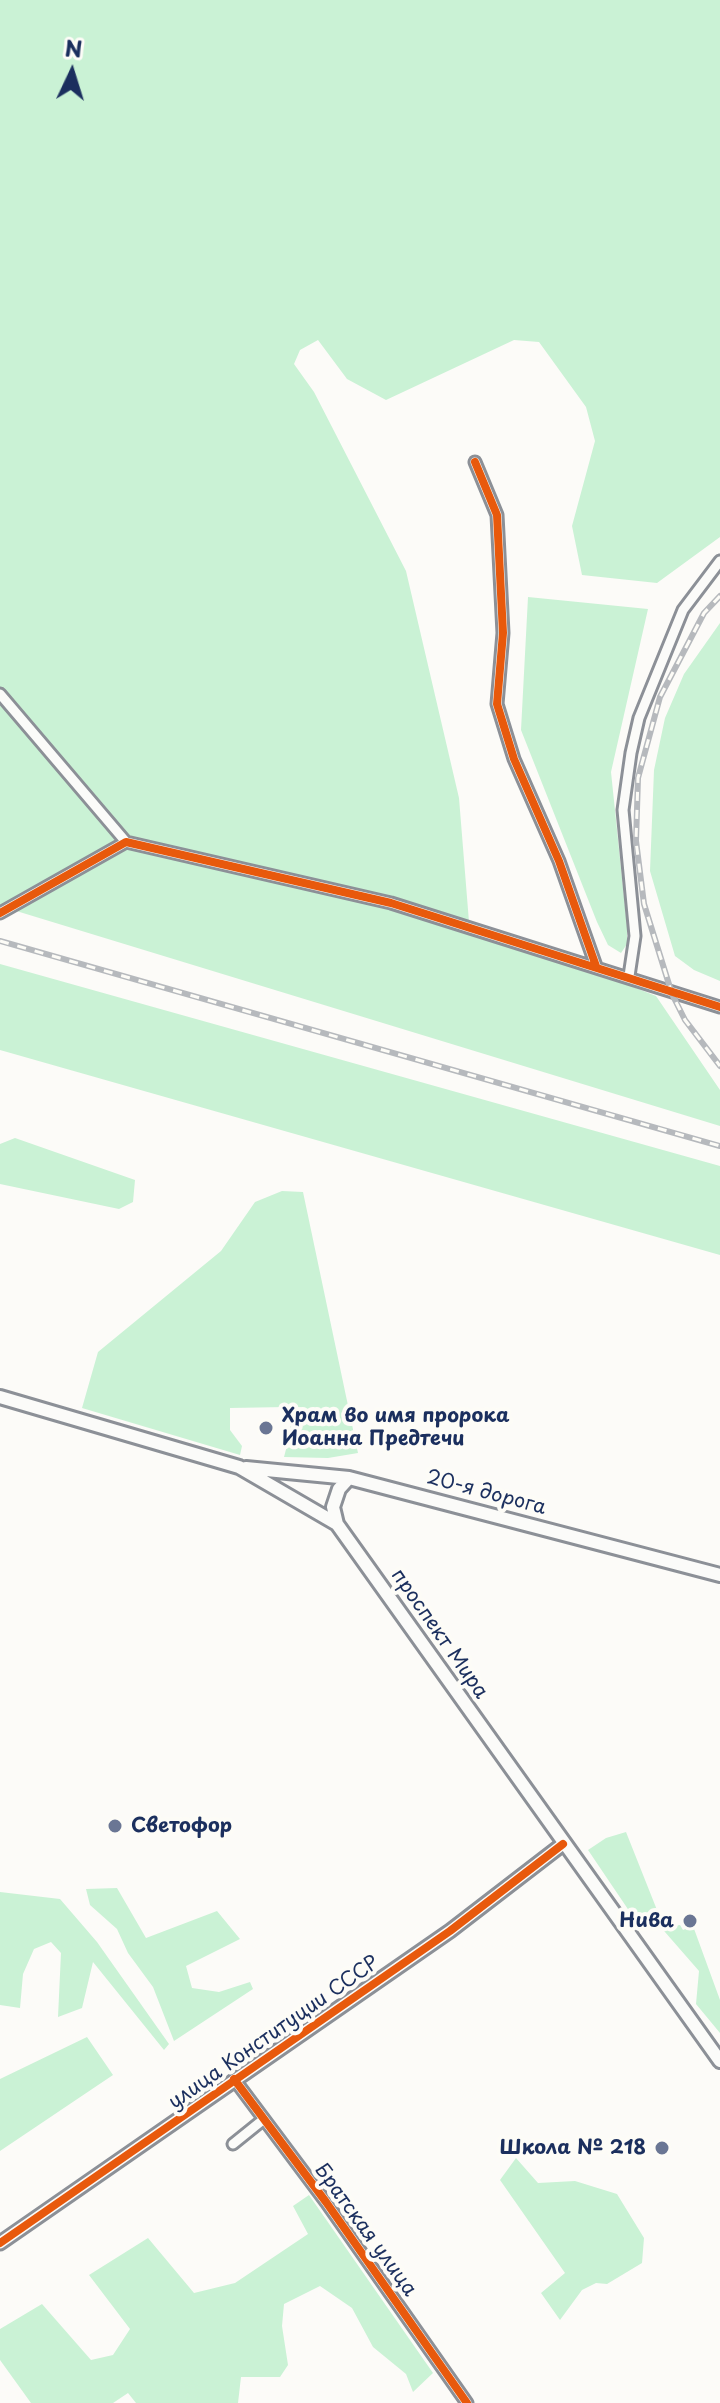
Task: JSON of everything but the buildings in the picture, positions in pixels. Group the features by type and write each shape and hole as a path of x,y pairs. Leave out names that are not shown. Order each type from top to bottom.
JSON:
{"main road":[{"name":"проспект Мира","path":"0,1397 239,1467 337,1524 720,2061"},
{"name":"20-я дорога","path":"239,1467 349,1478 720,1575"},
{"path":"337,1524 333,1507 339,1489 349,1478"}],"street":[{"path":"475,462 497,515 503,633 497,704 514,759 559,861 596,966"},
{"path":"629,976 635,936 623,810 631,753 639,718 683,610 720,561"},
{"path":"0,694 126,842 391,903 720,1007"},
{"path":"0,913 15,908 126,842"},
{"name":"улица Конституции СССР","path":"0,2243 438,1939 563,1844"},
{"name":"Братская улица","path":"234,2079 467,2403"},
{"path":"233,2144 264,2119"}],"green space":[{"path":"0,0 720,0 720,537 657,583 582,575 572,526 595,441 586,407 539,342 514,340 386,400 347,379 318,340 300,350 294,364 314,392 406,571 459,798 469,922 656,996 720,1090 720,1126 0,906"},
{"path":"528,597 648,609 611,772 627,926 627,944 621,953 608,945 597,922 521,730"},
{"path":"720,623 720,981 694,970 675,956 650,871 654,770 665,718 684,674"},
{"path":"0,964 720,1166 720,1255 0,1050"},
{"path":"15,1138 135,1180 133,1202 119,1209 0,1184 0,1144"},
{"path":"282,1191 303,1192 358,1453 328,1458 284,1457 291,1430 286,1407 230,1408 230,1430 242,1446 240,1455 82,1408 98,1352 221,1251 255,1202"},
{"path":"626,1832 657,1910 667,1927 680,1925 683,1930 693,1926 720,2000 720,2033 696,2004 699,1971 658,1924 640,1927 588,1850 606,1838"},
{"path":"117,1888 146,1938 217,1911 240,1939 186,1966 192,1988 219,1992 250,1982 253,1989 174,2041 153,1987 128,1953 117,1929 90,1905 86,1889"},
{"path":"0,1892 60,1899 97,1942 169,2044 164,2050 93,1962 82,2008 58,2017 61,1953 51,1942 34,1949 23,1974 20,2008 0,2005"},
{"path":"87,2037 113,2075 0,2151 0,2079"},
{"path":"516,2158 538,2183 575,2181 617,2194 644,2238 642,2263 607,2284 596,2283 582,2290 560,2320 541,2293 565,2273 500,2180"},
{"path":"309,2195 433,2373 413,2392 406,2374 373,2347 352,2308 320,2286 284,2304 282,2326 288,2365 280,2377 241,2377 238,2403 136,2403 128,2393 113,2403 31,2403 0,2360 0,2329 42,2304 91,2360 113,2355 130,2329 89,2275 148,2238 194,2293 235,2283 308,2234 293,2206"}],"railway":[{"path":"720,596 704,613 660,697 638,778 636,841 644,904 672,994 685,1020 720,1066"},
{"path":"0,941 720,1146"}],"cycle path":[{"path":"475,462 497,515 503,633 497,704 514,759 559,861 596,966"},
{"path":"0,913 126,842 391,903 720,1007"},
{"path":"0,2243 450,1931 563,1844"},
{"path":"234,2079 326,2202 467,2403"}],"place":[{"name":"Храм во имя пророка Иоанна Предтечи","path":"266,1428"},
{"name":"Светофор","path":"115,1826"},
{"name":"Нива","path":"690,1921"},
{"name":"Школа № 218","path":"662,2148"}]}
